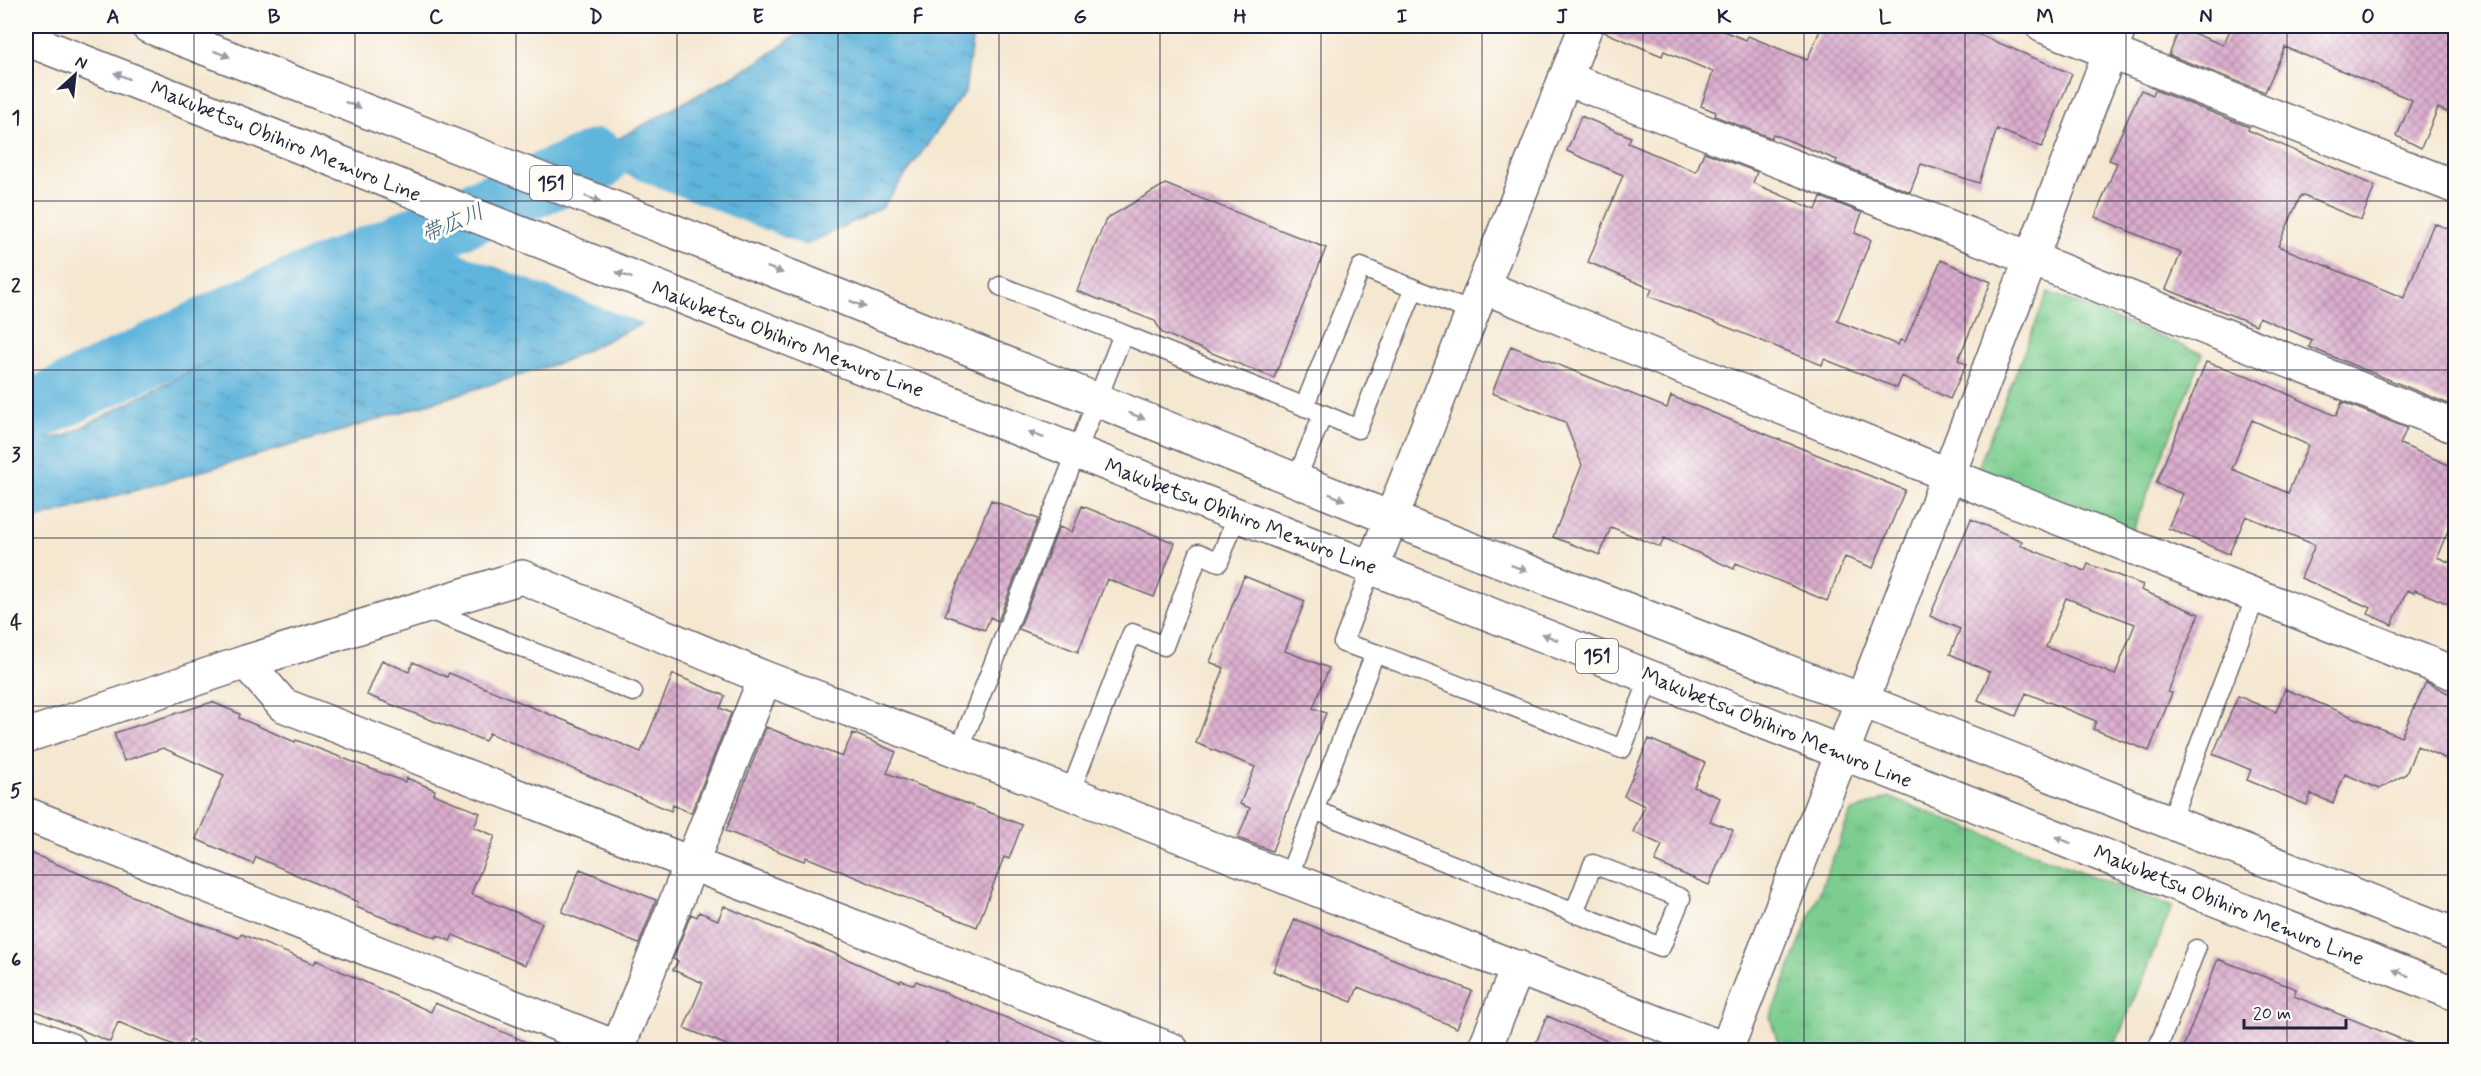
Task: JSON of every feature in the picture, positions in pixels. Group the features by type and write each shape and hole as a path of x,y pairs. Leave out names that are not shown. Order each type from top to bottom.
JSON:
{"street":[{"name":"151","path":"148,26 804,282 1390,518 1861,700 2456,935"},
{"path":"1372,567 1586,26"},
{"path":"2043,26 2115,39 2456,187"},
{"name":"Makubetsu Obihiro Memuro Line","path":"26,39 2456,994"},
{"path":"26,736 246,662 522,577 765,678 1070,793 1726,1050 2115,39"},
{"path":"1565,78 2456,427"},
{"path":"1479,300 1946,474 2456,674"},
{"path":"246,662 283,705 1172,1050"},
{"path":"26,814 619,1050 765,678"},
{"path":"1484,1050 1518,967"},
{"path":"26,1033 70,1050"}],"lane":[{"path":"1304,407 1361,267 1414,289 1479,300"},
{"path":"1000,286 1358,429 1414,289"},
{"path":"959,751 1123,334"},
{"path":"1296,480 1323,414"},
{"path":"1070,793 1132,633 1164,646 1199,553 1219,562 1237,514"},
{"path":"1372,567 1343,642 1622,749 1650,677"},
{"path":"2170,822 2256,596"},
{"path":"422,607 633,692"},
{"path":"1288,878 1375,653"},
{"path":"1314,810 1574,913 1661,947 1681,898 1593,864 1574,913"},
{"path":"2157,1050 2196,949"}],"green space":[{"path":"2048,292 2203,354 2132,532 1977,470"},
{"path":"1889,797 2172,907 2113,1050 1780,1049 1770,1018 1851,812"}],"water":[{"path":"809,26 974,26 965,92 882,208 562,362 344,430 26,522 26,441 65,436 288,320 758,62"}],"pier":[{"path":"579,156 808,247 646,325 427,240"}],"building":[{"path":"1604,26 1711,26 1746,40 1748,36 1807,60 1822,26 1959,26 2072,74 2042,147 1997,129 1979,183 1921,164 1910,192 1836,163 1837,160 1773,134 1771,138 1715,116 1716,112 1701,106 1713,72 1664,51 1662,56 1604,32"},
{"path":"2232,26 2456,26 2456,116 2438,108 2421,148 2397,136 2412,100 2285,47 2265,92 2169,55 2180,28 2223,45"},
{"path":"2141,90 2153,95 2155,90 2249,127 2248,130 2375,186 2361,220 2301,195 2278,246 2404,298 2434,223 2456,232 2456,407 2309,347 2312,340 2259,317 2256,325 2166,289 2181,253 2095,217 2117,163 2109,160"},
{"path":"1581,116 1631,137 1628,143 1696,172 1704,152 1757,172 1753,183 1816,210 1821,197 1862,213 1855,233 1871,240 1837,321 1898,345 1900,340 1905,342 1941,260 1991,282 1958,360 1966,364 1950,399 1902,376 1897,388 1824,359 1822,365 1649,296 1652,289 1588,262 1623,175 1567,151"},
{"path":"1165,184 1326,248 1274,378 1162,333 1155,321 1077,291 1106,219"},
{"path":"1511,346 1667,408 1671,396 1905,490 1873,568 1845,557 1827,601 1736,563 1734,569 1664,538 1660,547 1611,527 1600,555 1553,537 1582,465 1565,422 1492,393"},
{"path":"2206,362 2248,376 2336,416 2342,402 2407,428 2400,444 2456,468 2456,511 2437,557 2456,565 2456,607 2415,590 2414,593 2407,590 2392,625 2368,614 2371,608 2301,578 2315,545 2246,516 2229,554 2168,528 2183,494 2156,483","holes":["2252,420 2308,445 2288,493 2232,469"]},
{"path":"991,500 1038,519 998,621 990,617 985,630 945,615"},
{"path":"1082,506 1175,543 1154,597 1107,579 1078,652 1019,629 1059,527 1072,532"},
{"path":"1971,519 2022,541 2020,545 2085,571 2088,564 2143,585 2141,590 2199,614 2168,692 2172,693 2149,751 2093,729 2096,721 2026,693 2016,716 1978,700 1990,672 1950,654 1960,629 1930,616","holes":["2066,598 2135,624 2115,675 2046,647"]},
{"path":"1244,576 1305,601 1285,651 1329,668 1313,708 1326,713 1272,851 1238,838 1250,808 1240,804 1255,767 1196,743 1224,668 1210,662"},
{"path":"382,660 409,672 413,662 447,677 449,673 641,752 673,674 725,696 720,708 731,713 691,813 673,805 671,811 489,733 485,741 367,695"},
{"path":"2426,682 2456,697 2456,763 2417,746 2406,774 2379,789 2345,774 2333,803 2311,794 2307,805 2247,780 2251,770 2213,754 2238,696 2276,712 2285,689 2401,737"},
{"path":"212,702 240,714 239,718 295,742 296,740 405,782 407,778 435,790 434,794 480,813 474,827 495,836 471,894 542,923 525,965 453,935 450,941 437,935 436,938 356,907 358,902 256,857 253,864 196,839 224,775 163,748 124,761 114,733"},
{"path":"766,727 842,757 853,733 896,752 887,773 1022,825 1009,859 1004,857 977,927 806,857 804,861 726,831"},
{"path":"1649,739 1705,763 1694,787 1720,798 1710,821 1733,830 1709,885 1655,862 1662,845 1633,832 1645,806 1624,796"},
{"path":"26,851 189,920 239,938 241,934 314,964 316,960 431,1012 435,1003 545,1050 216,1050 190,1040 186,1050 118,1022 110,1042 26,1007"},
{"path":"580,869 656,900 639,944 562,912"},
{"path":"724,906 900,982 901,980 914,985 916,981 1085,1050 966,1050 947,1042 943,1050 739,1050 684,1028 703,983 673,970 678,961 673,959 691,914 697,917 699,912 718,920"},
{"path":"1295,919 1472,991 1457,1028 1358,987 1352,1002 1273,971"},
{"path":"2218,959 2296,989 2294,996 2428,1050 2182,1050"},
{"path":"1547,1016 1629,1050 1533,1050"}],"waterway":[{"name":"帯広川","path":"26,414 242,311 597,160"}]}
